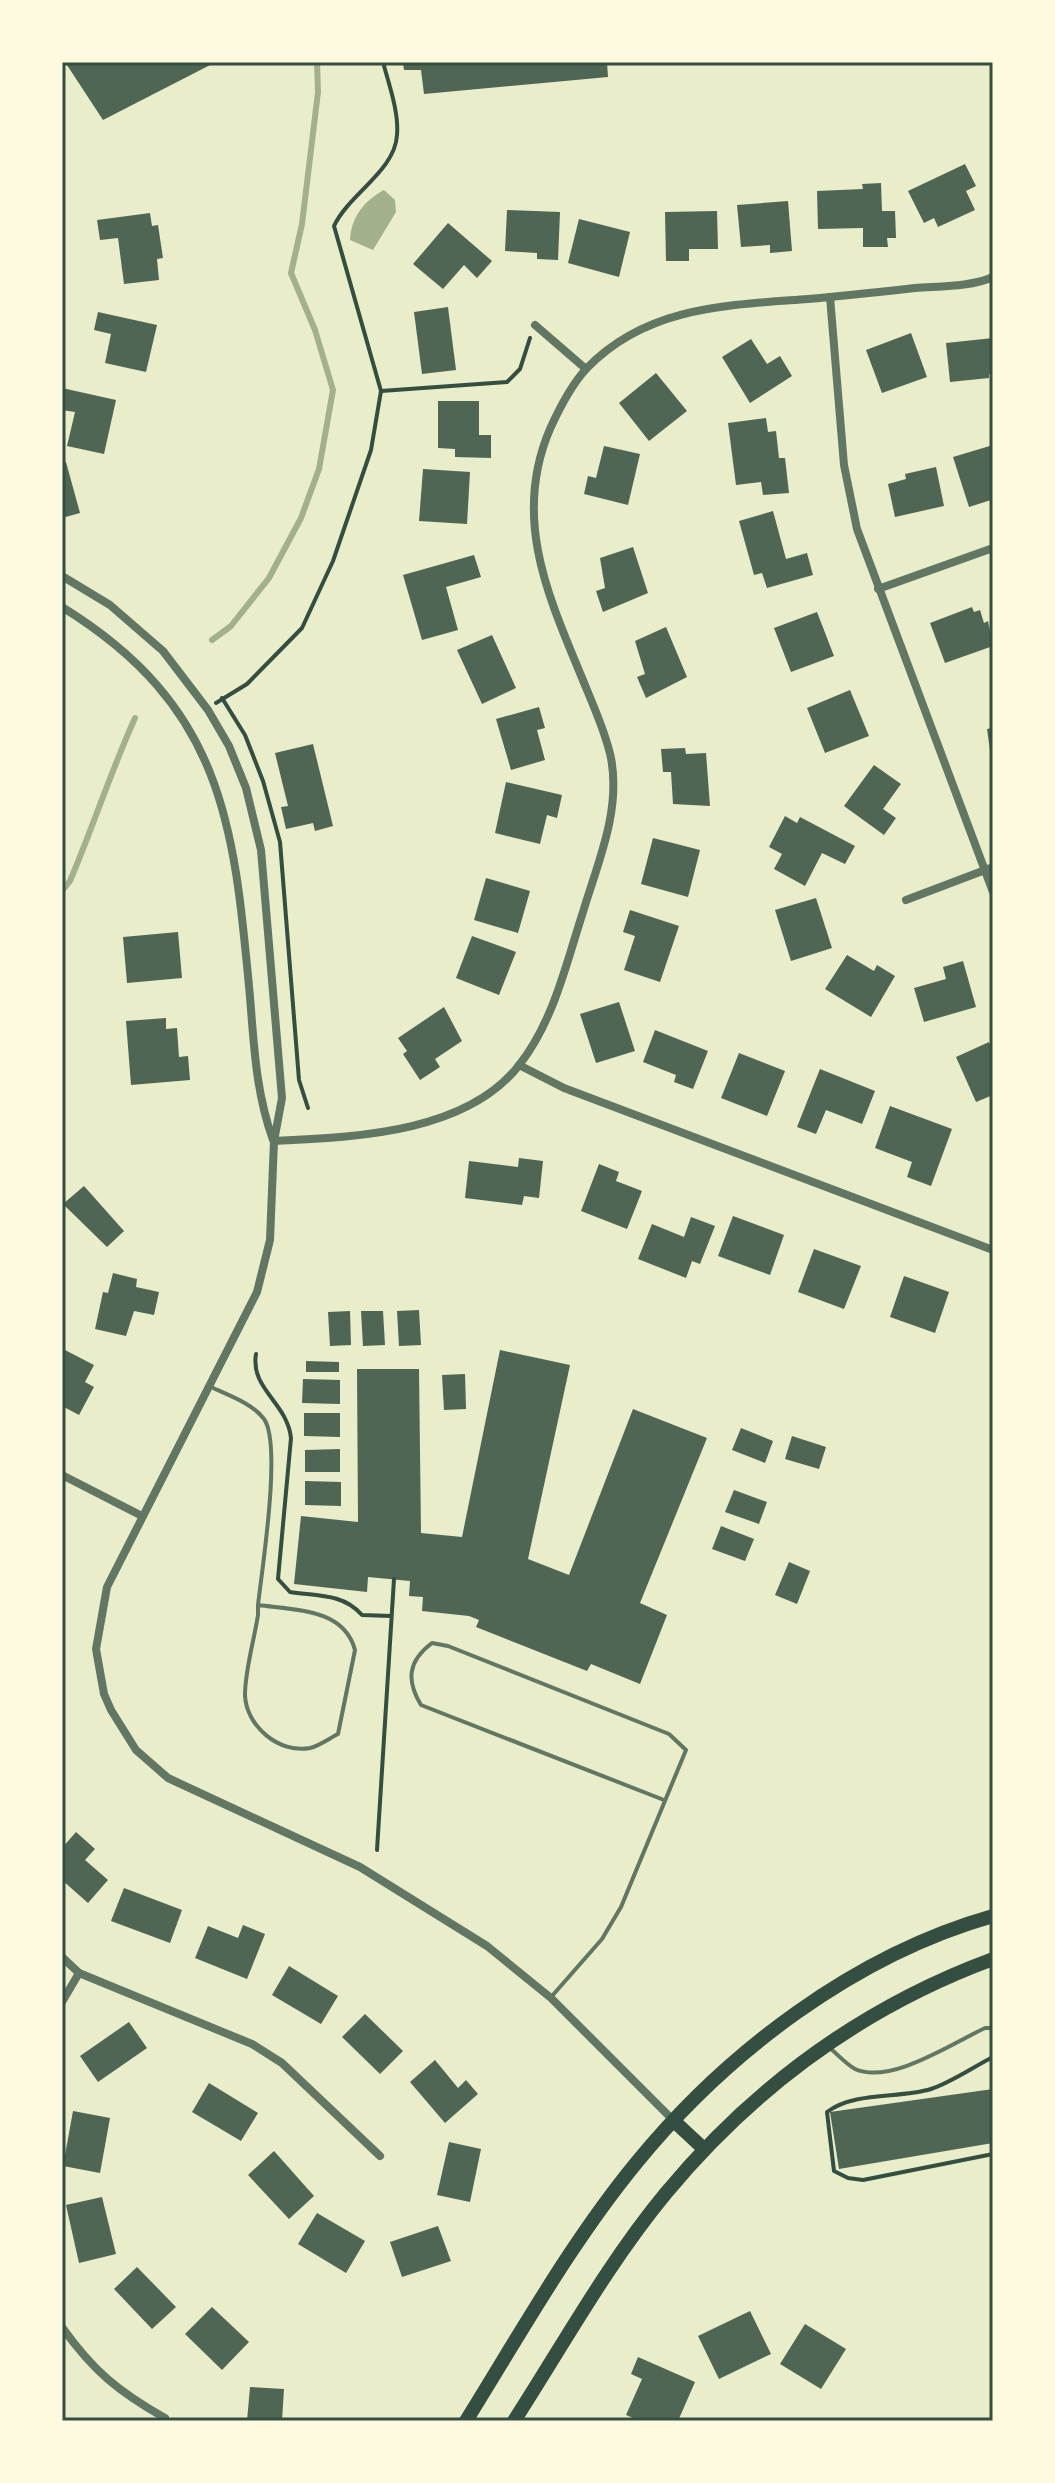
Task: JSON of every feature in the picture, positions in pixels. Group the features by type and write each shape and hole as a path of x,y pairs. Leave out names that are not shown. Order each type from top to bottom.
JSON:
{"main road":[{"path":"466,2421 603,2209 637,2162 675,2122 770,2033 813,2003 866,1969 921,1943 993,1916"},
{"path":"514,2421 646,2221 704,2149 768,2087 825,2044 888,2005 993,1959"},
{"path":"675,2122 704,2149"}],"street":[{"path":"274,1141 417,1127 456,1111 505,1079 519,1065 543,1026 558,989 613,803 614,782 604,733 544,583 532,524 535,475 545,441 586,369 619,342 681,313 705,306 830,297 993,277"},
{"path":"830,297 849,497 878,589 989,868 993,892"},
{"path":"535,325 586,369"},
{"path":"878,589 993,548"},
{"path":"62,576 110,605 163,651 208,710 229,746 246,788 261,850 282,1098 274,1141 273,1212 263,1271 248,1315 107,1587 96,1649 104,1694 121,1730 136,1750 180,1785 360,1867 406,1892 487,1946 551,1998 675,2122"},
{"path":"62,607 120,647 165,695 204,757 224,805 238,868 259,1103 274,1141"},
{"path":"906,900 989,868"},
{"path":"519,1065 564,1088 993,1250"},
{"path":"62,1475 142,1516"},
{"path":"62,1957 79,1973 252,2044 300,2079 380,2156"},
{"path":"62,2002 79,1973"},
{"path":"62,2327 92,2365 121,2392 165,2418"}],"lane":[{"path":"211,1387 254,1409 270,1430 272,1451 258,1605 245,1696 251,1718 265,1735 276,1741 287,1746 310,1748 338,1734 355,1650 351,1637 343,1626 324,1615 258,1605"},
{"path":"551,1998 602,1939 621,1907 686,1750 669,1734 448,1646 432,1643 418,1653 410,1672 411,1689 421,1705 664,1800"},
{"path":"825,2044 851,2067 871,2074 893,2072 985,2028 993,2028"}],"path":[{"path":"222,698 247,684 302,628 333,561 371,450 381,391 334,226 348,203 389,160 397,139 397,124 383,62"},
{"path":"381,391 507,382 520,369 535,325"},
{"path":"256,1354 254,1368 259,1382 289,1420 291,1438 278,1579 290,1592 339,1598 353,1604 362,1615 391,1616"},
{"path":"377,1850 394,1579"},
{"path":"993,2057 935,2088 835,2106 827,2112 827,2121 834,2171 848,2178 863,2180 993,2154"}],"shaded area":[{"path":"384,190 395,200 396,212 373,250 350,240 351,232 360,210"}],"building":[{"path":"65,62 216,62 103,120"},
{"path":"403,62 607,62 608,77 424,94 421,70 404,70"},
{"path":"965,164 976,186 966,191 975,210 938,227 934,218 924,223 908,191"},
{"path":"881,183 882,211 895,211 896,238 887,238 888,247 863,247 863,228 818,229 817,191 863,189 862,184"},
{"path":"788,201 792,251 770,253 770,245 741,247 737,205"},
{"path":"507,210 560,212 558,260 537,259 537,253 505,251"},
{"path":"717,211 718,249 689,249 689,261 666,261 665,212"},
{"path":"150,213 152,226 158,225 163,258 157,259 159,280 124,284 118,238 100,240 97,220"},
{"path":"579,219 630,232 619,277 568,263"},
{"path":"448,223 492,261 477,278 464,265 443,289 413,264"},
{"path":"448,307 456,370 422,374 414,312"},
{"path":"98,312 157,325 146,372 105,363 111,334 94,330"},
{"path":"911,333 927,377 882,393 866,350"},
{"path":"993,338 993,374 989,374 989,378 950,382 946,343"},
{"path":"751,339 767,364 780,356 792,376 750,403 722,357"},
{"path":"656,373 687,411 649,441 619,403"},
{"path":"62,388 116,400 104,454 67,446 75,412 62,410"},
{"path":"438,401 479,401 479,435 491,435 491,458 455,457 455,449 438,448"},
{"path":"766,418 768,432 776,431 779,458 785,458 789,493 763,495 761,482 736,485 728,423"},
{"path":"993,445 991,500 969,507 953,457"},
{"path":"604,446 640,454 628,505 584,494 588,476 596,478"},
{"path":"66,462 80,513 62,518 62,463"},
{"path":"936,467 944,506 895,517 888,484 906,479 905,474"},
{"path":"423,469 470,472 467,524 419,521"},
{"path":"773,511 786,559 807,553 813,575 767,588 762,573 754,575 739,521"},
{"path":"633,547 648,593 603,612 596,591 605,588 600,558"},
{"path":"474,555 481,577 446,587 458,630 422,640 403,575"},
{"path":"972,607 974,612 980,610 984,623 988,621 993,646 945,663 930,623"},
{"path":"817,612 834,656 791,672 774,628"},
{"path":"666,627 687,677 646,698 637,677 645,674 635,641"},
{"path":"492,635 516,688 482,704 457,650"},
{"path":"850,690 869,736 825,753 807,708"},
{"path":"539,707 545,728 537,730 545,760 511,770 496,719"},
{"path":"993,728 993,757 991,757 987,729"},
{"path":"313,744 333,826 315,831 313,823 286,829 281,807 288,806 275,753"},
{"path":"685,748 686,754 706,753 710,806 673,804 671,772 663,772 661,749"},
{"path":"874,765 901,784 883,809 896,818 884,835 844,806"},
{"path":"506,782 562,795 557,818 547,815 540,844 495,833"},
{"path":"785,816 797,823 800,817 855,846 845,864 822,853 805,886 774,869 782,854 769,847"},
{"path":"653,838 700,850 688,897 641,884"},
{"path":"486,878 530,891 518,933 474,920"},
{"path":"816,898 832,948 791,961 775,910"},
{"path":"630,910 679,926 660,982 624,970 635,936 623,932"},
{"path":"178,932 182,978 127,983 123,937"},
{"path":"472,936 516,952 499,995 456,978"},
{"path":"847,955 874,971 877,965 895,976 871,1017 825,989"},
{"path":"963,961 976,1007 924,1022 914,988 946,979 943,967"},
{"path":"619,1002 635,1051 596,1063 580,1014"},
{"path":"444,1007 462,1041 435,1059 440,1067 420,1080 403,1054 407,1051 398,1038"},
{"path":"166,1018 166,1029 177,1028 179,1057 188,1056 190,1080 131,1085 126,1021"},
{"path":"655,1030 708,1051 693,1089 674,1082 676,1075 643,1062"},
{"path":"989,1042 993,1052 993,1095 976,1102 956,1057"},
{"path":"739,1053 785,1071 767,1116 721,1098"},
{"path":"820,1069 875,1091 862,1124 826,1110 816,1134 797,1127"},
{"path":"890,1106 952,1129 931,1186 907,1177 912,1162 875,1148"},
{"path":"519,1158 543,1161 539,1198 524,1196 522,1205 465,1198 469,1161 518,1167"},
{"path":"599,1164 619,1172 616,1181 642,1191 627,1229 581,1211"},
{"path":"84,1186 124,1231 107,1247 63,1204"},
{"path":"733,1216 784,1235 770,1275 718,1256"},
{"path":"691,1217 715,1226 700,1264 692,1261 686,1278 638,1259 652,1224 684,1237"},
{"path":"814,1249 861,1266 844,1309 798,1292"},
{"path":"113,1273 137,1279 136,1287 159,1292 154,1315 134,1311 126,1336 95,1329 103,1292 108,1293"},
{"path":"904,1276 949,1292 935,1333 890,1317"},
{"path":"419,1310 421,1345 399,1346 397,1311"},
{"path":"350,1311 351,1345 330,1346 328,1312"},
{"path":"361,1311 383,1311 385,1345 363,1346"},
{"path":"65,1350 94,1365 85,1382 94,1387 79,1415 62,1406 62,1356"},
{"path":"500,1350 570,1365 528,1559 569,1575 633,1409 707,1438 640,1603 667,1615 640,1684 591,1664 587,1671 476,1627 479,1620 469,1616 422,1611 423,1597 409,1596 410,1581 368,1577 367,1592 294,1584 301,1516 358,1522 357,1369 419,1369 421,1533 462,1537"},
{"path":"306,1361 339,1362 339,1372 306,1372"},
{"path":"465,1374 466,1409 444,1410 442,1375"},
{"path":"303,1379 340,1380 340,1404 302,1403"},
{"path":"304,1413 340,1413 340,1437 304,1436"},
{"path":"741,1428 773,1441 765,1463 732,1450"},
{"path":"792,1436 826,1447 819,1469 785,1459"},
{"path":"340,1449 340,1472 305,1472 305,1450"},
{"path":"305,1481 341,1482 341,1506 305,1505"},
{"path":"734,1490 767,1502 759,1524 725,1512"},
{"path":"721,1526 754,1539 745,1561 712,1549"},
{"path":"789,1562 810,1571 797,1604 775,1595"},
{"path":"76,1832 95,1849 85,1860 108,1880 88,1903 62,1880 62,1848"},
{"path":"124,1888 182,1910 170,1943 111,1921"},
{"path":"243,1925 265,1934 247,1979 195,1958 208,1926 238,1938"},
{"path":"289,1966 338,1996 321,2024 272,1995"},
{"path":"365,2014 403,2051 380,2074 342,2037"},
{"path":"129,2022 147,2048 98,2082 80,2056"},
{"path":"435,2060 458,2088 466,2080 478,2094 445,2123 410,2082"},
{"path":"209,2083 258,2113 241,2141 192,2112"},
{"path":"993,2089 993,2143 839,2169 830,2112"},
{"path":"73,2111 110,2118 100,2173 63,2166"},
{"path":"449,2142 481,2149 470,2202 437,2195"},
{"path":"274,2151 314,2196 289,2219 248,2175"},
{"path":"102,2197 116,2254 79,2263 66,2205"},
{"path":"317,2213 365,2241 346,2273 298,2244"},
{"path":"438,2226 451,2261 402,2277 390,2242"},
{"path":"137,2267 176,2307 152,2329 114,2289"},
{"path":"212,2307 249,2342 222,2370 185,2334"},
{"path":"750,2311 771,2354 719,2379 698,2336"},
{"path":"805,2324 846,2349 821,2389 780,2364"},
{"path":"638,2357 695,2382 678,2421 640,2421 626,2415 642,2379 631,2374"},
{"path":"250,2387 284,2389 282,2421 247,2421"}],"waterway":[{"path":"212,640 231,626 269,578 301,518 319,469 333,390 315,330 291,273 302,224 318,92 317,62"},
{"path":"62,891 70,881 135,718"}]}
